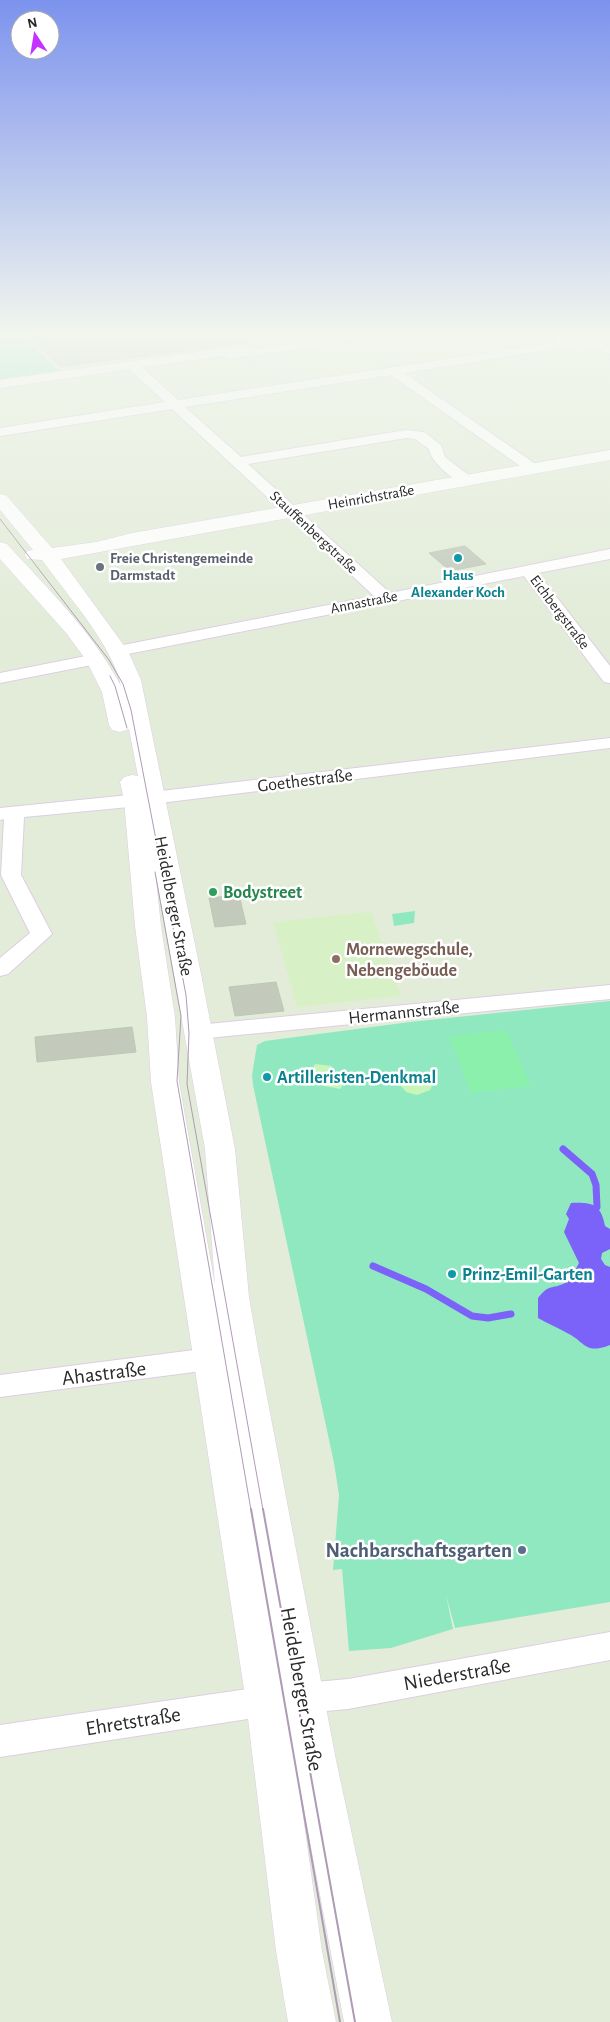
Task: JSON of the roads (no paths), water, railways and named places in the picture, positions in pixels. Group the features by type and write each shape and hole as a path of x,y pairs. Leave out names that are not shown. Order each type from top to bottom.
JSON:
{"main road":[{"name":"Heinrichstraße","path":"2,551 103,547 132,539 610,455"},
{"name":"Heidelberger Straße","path":"0,499 42,549 118,651 130,680 145,799 149,935 163,1035 166,1082 304,1699 368,2022"},
{"name":"Heidelberger Straße","path":"2,551 74,630 96,659 113,692 145,799 198,1032 220,1149 232,1297 226,1357 266,1702 299,1951 312,2022"},
{"path":"163,1035 198,1032"}],"street":[{"path":"0,432 24,428"},
{"name":"Stauffenbergstraße","path":"201,428 386,598"},
{"path":"475,428 532,468"},
{"path":"237,462 368,440 419,435 436,448 437,456 440,460 466,480"},
{"name":"Annastraße","path":"118,651 610,554"},
{"name":"Eichbergstraße","path":"528,570 610,678"},
{"path":"0,678 96,659"},
{"name":"Goethestraße","path":"7,814 610,743"},
{"path":"0,969 41,934 11,875 7,814"},
{"name":"Hermannstraße","path":"198,1032 610,992"},
{"name":"Ahastraße","path":"0,1386 226,1357"},
{"name":"Niederstraße","path":"266,1702 364,1691 610,1646"},
{"name":"Ehretstraße","path":"0,1741 266,1702"}],"waterway":[{"path":"563,1149 592,1174 596,1185 597,1207"},
{"path":"373,1266 426,1289 472,1316 488,1318 511,1314"}],"tram line":[{"path":"0,519 109,660 123,684 131,710 186,995 189,1033 187,1084 263,1510"},
{"path":"110,676 115,686 127,728"},
{"path":"155,872 181,1016 177,1081 251,1510"},
{"path":"251,1509 340,2022"},
{"path":"263,1509 355,2022"}],"place":[{"name":"Haus Alexander Koch","path":"458,558"},
{"name":"Freie Christengemeinde Darmstadt","path":"100,567"},
{"name":"Bodystreet","path":"213,892"},
{"name":"Mornewegschule, Nebengeböude","path":"336,959"},
{"name":"Artilleristen-Denkmal","path":"267,1077"},
{"name":"Prinz-Emil-Garten","path":"452,1274"},
{"name":"Nachbarschaftsgarten","path":"522,1550"}]}
